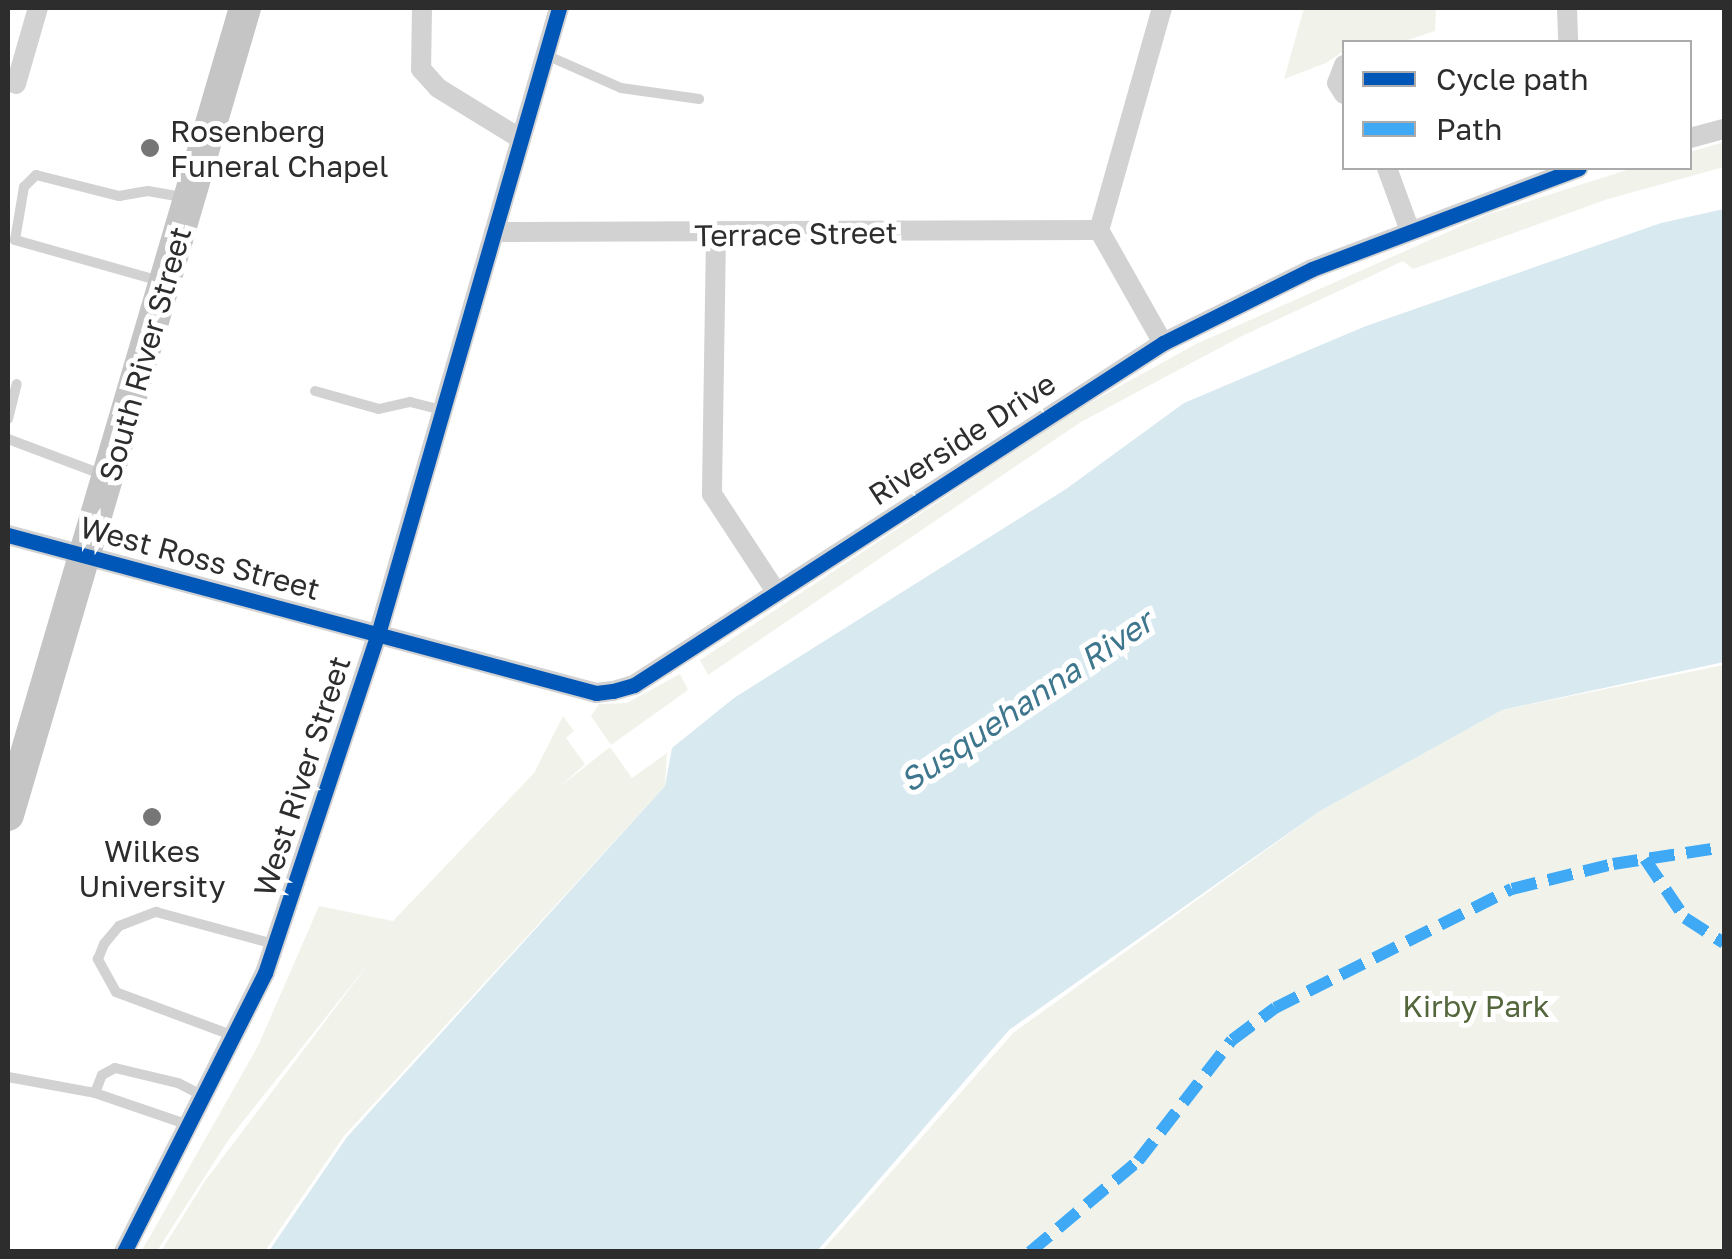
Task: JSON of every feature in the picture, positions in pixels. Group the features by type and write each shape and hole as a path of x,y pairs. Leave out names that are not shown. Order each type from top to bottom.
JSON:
{"main road":[{"name":"South River Street","path":"8,815 18,746 86,557 245,8"}],"street":[{"path":"16,84 38,8"},
{"path":"422,8 422,69 438,88 521,139"},
{"name":"West River Street","path":"124,1252 190,1126 275,944 378,634 559,8"},
{"path":"1162,8 1099,230 1163,343"},
{"path":"1567,8 1568,40"},
{"path":"1692,137 1724,129"},
{"path":"1387,170 1409,228"},
{"name":"Riverside Drive","path":"378,634 596,693 634,685 1163,343 1409,228 1573,170"},
{"name":"Terrace Street","path":"494,232 716,236 1099,230"},
{"path":"716,236 712,494 777,593"},
{"name":"West Ross Street","path":"8,535 378,634"}],"lane":[{"path":"545,55 621,88 699,99"},
{"path":"166,282 16,240 24,188 36,175 119,196 148,191 190,199"},
{"path":"8,419 17,384"},
{"path":"315,390 379,409 410,402 443,410"},
{"path":"8,439 109,478"},
{"path":"234,1036 116,992 98,960 104,944 119,926 156,912 275,944"},
{"path":"95,1093 102,1075 115,1068 178,1083 204,1097"},
{"path":"8,1077 95,1093 190,1126"}],"green space":[{"path":"1304,8 1436,8 1435,31 1408,40 1342,40 1342,52 1326,63 1284,79"},
{"path":"1724,142 1724,167 1608,199 1413,269 1403,261 1242,336 1081,422 708,675 700,660 1075,411 1196,344 1486,215 1627,170 1692,170 1692,151"},
{"name":"Kirby Park","path":"1724,665 1724,1251 821,1252 1013,1033 1320,811 1502,710"},
{"path":"680,674 688,690 611,745 591,716 599,704 627,703"},
{"path":"563,716 574,731 566,738 585,764 562,785 610,747 632,778 667,753 665,786 344,1136 265,1251 161,1251 205,1181 369,963 229,1139 157,1251 141,1252 258,1046 319,906 393,921 534,773"}],"water":[{"name":"Susquehanna River","path":"1724,209 1724,662 1502,710 1320,811 1009,1030 817,1251 269,1251 347,1137 665,786 672,748 734,698 1066,489 1184,403 1366,326 1661,223"}],"marked path":[{"path":"1030,1252 1138,1161 1232,1040 1275,1008 1512,889 1613,864 1724,847"},
{"path":"1645,859 1685,918 1724,943"}],"cycle path":[{"path":"124,1252 265,973 378,634 559,8"},
{"path":"8,535 596,693 613,691 634,685 1163,343 1312,269 1574,170"}],"place":[{"name":"Rosenberg Funeral Chapel","path":"150,148"},
{"name":"Wilkes University","path":"152,817"}]}
